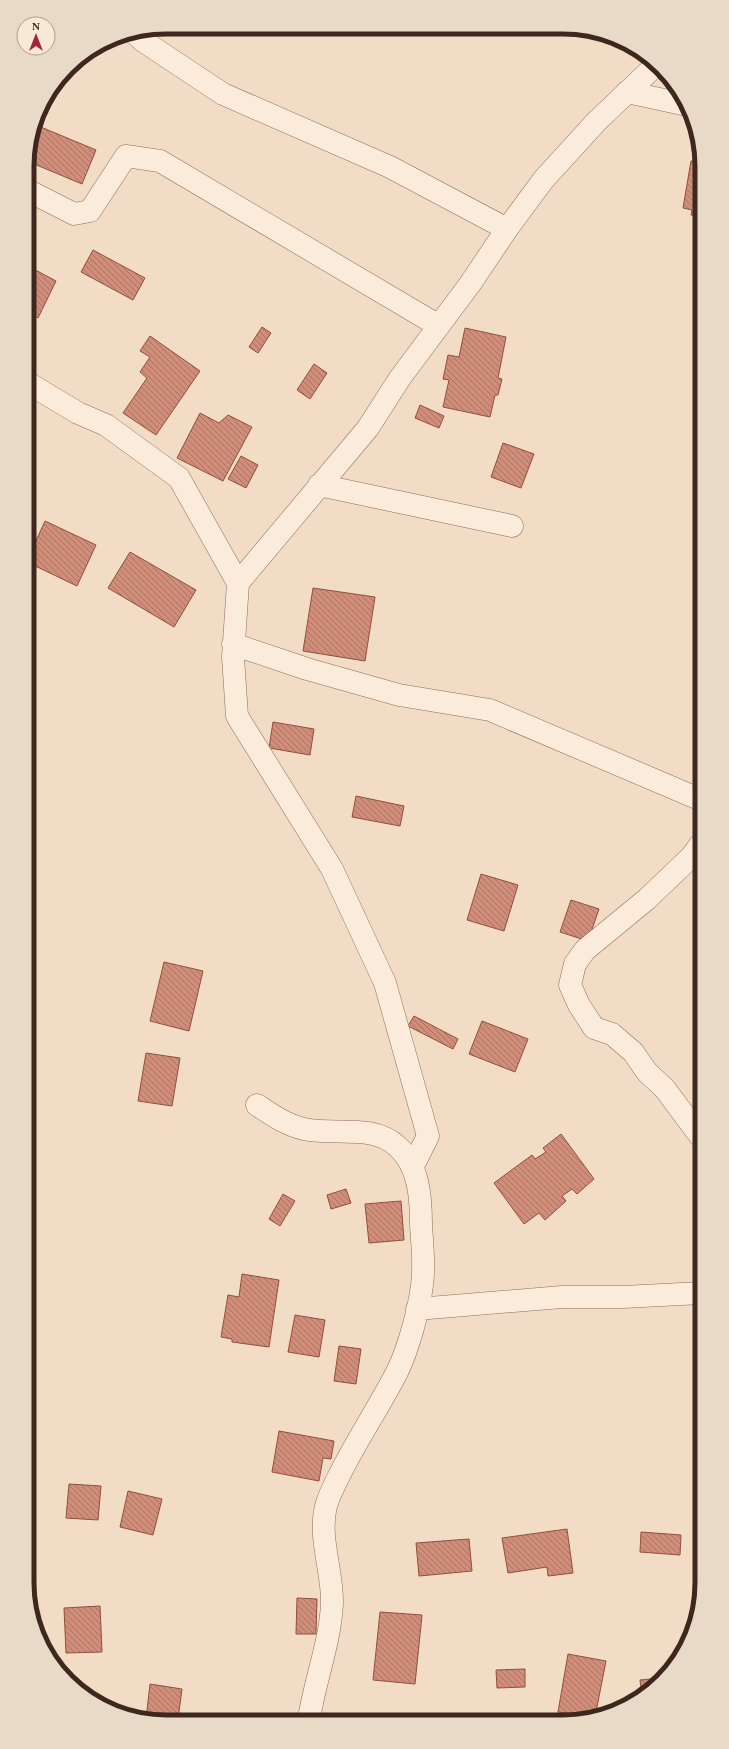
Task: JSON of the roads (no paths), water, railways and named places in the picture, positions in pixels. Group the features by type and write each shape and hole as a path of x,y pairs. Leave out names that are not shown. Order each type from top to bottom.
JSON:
{"street":[{"path":"140,37 224,94 390,167 507,229"},
{"path":"238,583 368,428 400,378 470,284 507,229 544,179 578,141 652,69"},
{"path":"627,92 678,103"},
{"path":"34,194 74,214 90,212 126,156 160,161 439,326"},
{"path":"34,387 78,413 106,425 180,478 238,583 234,644 237,716 332,869 386,983 428,1136 413,1166"},
{"path":"319,485 512,526"},
{"path":"234,644 307,669 399,695 490,710 695,798"},
{"path":"695,852 647,899 585,950 574,964 570,985 579,1005 594,1028 612,1034 633,1052 647,1072 666,1089 695,1129"},
{"path":"257,1105 279,1120 304,1129 336,1132 368,1132 388,1138 400,1148 413,1166 421,1211 422,1284 417,1309 398,1371 333,1487 326,1507 324,1528 332,1587 332,1605 329,1633 313,1693 310,1715"},
{"path":"417,1309 562,1297 623,1297 695,1293"}]}
